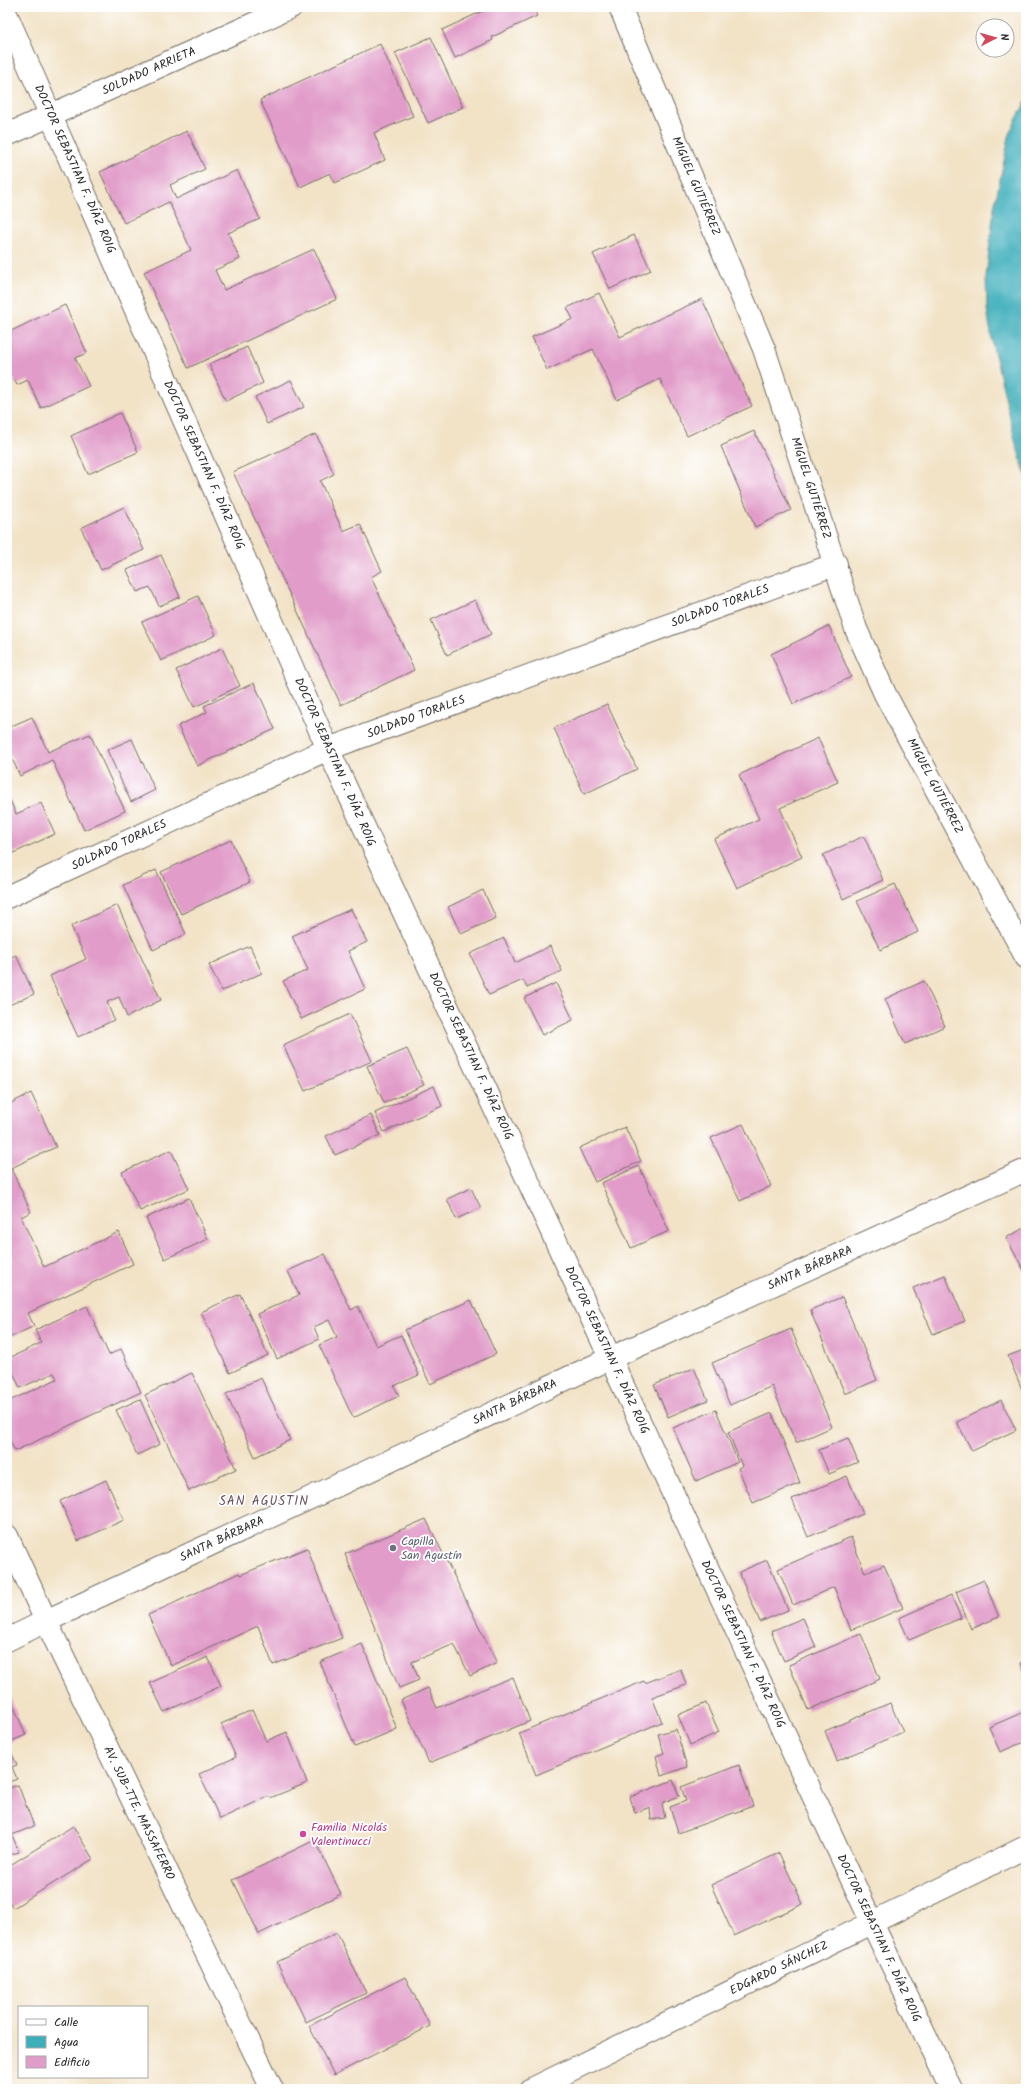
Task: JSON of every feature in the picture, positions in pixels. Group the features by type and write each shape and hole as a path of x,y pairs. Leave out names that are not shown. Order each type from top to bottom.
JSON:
{"street":[{"name":"SOLDADO ARRIETA","path":"7,135 291,7"},
{"name":"MIGUEL GUTIÉRREZ","path":"620,7 764,349 836,564 856,629 885,694 1026,957"},
{"name":"DOCTOR SEBASTIAN F. DÍAZ ROIG","path":"7,16 328,749 872,1923 951,2089"},
{"name":"SOLDADO TORALES","path":"7,897 328,749 836,564"},
{"name":"SANTA BÁRBARA","path":"7,1640 611,1358 1026,1170"},
{"name":"AV. SUB-TTE. MASSAFERRO","path":"7,1536 46,1621 272,2089"},
{"name":"EDGARDO SÁNCHEZ","path":"532,2089 1026,1847"}],"water":[{"path":"1026,101 1026,476 1016,444 993,346 987,310 986,277 994,208 1010,132"}],"building":[{"path":"491,7 533,7 537,16 492,37 493,40 455,58 442,30"},
{"path":"431,37 463,107 428,123 395,53"},
{"path":"380,44 413,116 374,133 385,160 335,183 330,173 300,187 260,100"},
{"path":"187,131 205,169 170,185 176,199 237,170 260,219 228,233 240,259 215,270 224,290 314,249 337,299 188,368 144,272 191,250 169,202 124,223 100,172"},
{"path":"634,235 651,270 610,289 593,254"},
{"path":"599,293 620,337 702,299 752,406 687,436 660,379 617,400 593,349 547,370 532,337 573,319 567,308"},
{"path":"65,305 87,353 75,358 89,386 41,408 28,380 17,385 14,379 7,381 7,333"},
{"path":"247,347 263,383 226,401 209,364"},
{"path":"291,380 304,407 267,424 255,397"},
{"path":"120,413 138,452 88,474 71,436"},
{"path":"754,431 791,510 755,527 721,446"},
{"path":"316,434 334,474 320,481 343,531 360,524 382,571 371,577 414,670 341,705 233,472"},
{"path":"124,507 144,550 101,570 81,528"},
{"path":"161,555 180,597 159,606 150,587 137,592 127,570"},
{"path":"198,596 216,635 161,661 142,622"},
{"path":"475,600 491,634 447,655 431,620"},
{"path":"829,626 851,677 793,704 771,654"},
{"path":"222,648 240,686 194,707 176,670"},
{"path":"254,683 275,729 197,766 178,726 207,712 204,706"},
{"path":"607,704 637,769 584,794 554,728"},
{"path":"32,717 48,752 90,734 125,811 84,830 52,760 20,776 7,748 7,728"},
{"path":"818,738 838,782 780,808 802,857 737,888 714,839 759,819 739,775"},
{"path":"132,739 155,790 131,802 107,750"},
{"path":"10,800 16,814 41,803 55,834 7,856 7,801"},
{"path":"864,836 883,880 843,899 823,855"},
{"path":"231,840 250,882 181,914 161,872"},
{"path":"156,870 186,934 153,950 123,885"},
{"path":"895,884 918,932 880,950 857,901"},
{"path":"483,890 496,918 461,934 448,907"},
{"path":"117,905 161,1000 127,1017 119,997 107,1002 114,1020 78,1037 50,976 86,959 71,926"},
{"path":"351,909 367,942 348,951 365,989 301,1019 283,981 308,970 292,936"},
{"path":"504,938 515,963 550,946 562,971 527,988 523,980 489,995 470,954"},
{"path":"250,946 262,973 222,991 209,965"},
{"path":"16,955 34,994 7,1006 7,959"},
{"path":"924,981 945,1026 905,1044 885,999"},
{"path":"556,983 573,1020 542,1035 524,998"},
{"path":"350,1014 372,1061 305,1091 283,1045"},
{"path":"407,1049 424,1085 384,1103 367,1066"},
{"path":"434,1086 442,1106 384,1132 375,1113"},
{"path":"31,1093 56,1147 11,1168 31,1212 21,1217 44,1267 119,1232 133,1264 28,1313 34,1326 7,1339 7,1105"},
{"path":"371,1115 380,1135 335,1155 326,1136"},
{"path":"743,1124 771,1186 740,1201 711,1138"},
{"path":"625,1127 641,1161 595,1182 579,1148"},
{"path":"171,1150 189,1189 140,1211 122,1172"},
{"path":"639,1166 669,1231 631,1248 601,1183"},
{"path":"471,1188 481,1208 456,1219 447,1199"},
{"path":"189,1198 208,1239 165,1259 146,1218"},
{"path":"1026,1227 1026,1274 1006,1238"},
{"path":"325,1254 351,1310 358,1306 376,1346 401,1335 419,1375 394,1386 399,1396 353,1418 319,1345 337,1337 329,1320 314,1327 319,1339 277,1359 257,1314 299,1295 288,1271"},
{"path":"945,1275 965,1321 933,1334 913,1288"},
{"path":"240,1294 268,1355 230,1373 201,1312"},
{"path":"842,1297 877,1380 845,1394 810,1310"},
{"path":"471,1300 496,1354 430,1384 405,1330"},
{"path":"87,1306 109,1355 121,1349 141,1392 15,1451 7,1435 7,1402 57,1379 54,1373 20,1388 7,1359 41,1343 35,1330"},
{"path":"791,1329 832,1427 796,1443 772,1386 730,1405 712,1363"},
{"path":"1026,1349 1026,1399 1008,1356"},
{"path":"694,1368 708,1400 668,1417 654,1385"},
{"path":"192,1373 236,1469 189,1491 145,1395"},
{"path":"261,1378 290,1440 255,1457 226,1394"},
{"path":"140,1399 160,1444 137,1455 116,1410"},
{"path":"1001,1400 1016,1430 972,1451 957,1422"},
{"path":"716,1410 738,1462 696,1481 673,1428"},
{"path":"772,1413 800,1483 753,1503 738,1468 742,1466 728,1432"},
{"path":"848,1438 858,1462 829,1474 819,1450"},
{"path":"847,1476 863,1514 808,1537 792,1499"},
{"path":"106,1480 124,1520 78,1541 60,1501"},
{"path":"426,1519 497,1663 470,1676 454,1644 412,1662 419,1680 399,1688 345,1554"},
{"path":"851,1537 865,1573 884,1565 903,1608 851,1630 834,1587 793,1605 778,1569"},
{"path":"307,1548 342,1638 273,1665 258,1626 171,1666 148,1615 239,1573 240,1575"},
{"path":"767,1560 788,1610 760,1622 739,1572"},
{"path":"984,1580 999,1617 971,1629 956,1592"},
{"path":"951,1595 961,1618 909,1640 899,1618"},
{"path":"803,1618 816,1647 784,1661 771,1631"},
{"path":"861,1634 880,1679 808,1710 789,1665"},
{"path":"362,1644 397,1729 355,1747 320,1662"},
{"path":"208,1657 221,1686 164,1712 150,1683"},
{"path":"1026,1661 1026,1676 1021,1663"},
{"path":"681,1669 686,1685 652,1697 662,1722 536,1775 519,1733 644,1681 645,1683"},
{"path":"513,1677 530,1721 429,1763 401,1700 428,1688 437,1708"},
{"path":"7,1693 26,1735 7,1743"},
{"path":"706,1703 719,1732 690,1745 678,1715"},
{"path":"890,1703 903,1732 837,1761 825,1731"},
{"path":"252,1710 266,1741 287,1732 307,1783 270,1798 269,1796 220,1819 199,1774 236,1757 221,1724"},
{"path":"1026,1711 1026,1741 1000,1752 989,1727"},
{"path":"676,1729 687,1767 661,1776 656,1756 664,1753 658,1734"},
{"path":"10,1750 17,1765 12,1767 17,1779 7,1783 7,1752"},
{"path":"739,1765 753,1806 678,1833 670,1807 686,1801 681,1787"},
{"path":"673,1780 679,1796 662,1803 665,1818 651,1820 650,1807 635,1813 630,1797"},
{"path":"18,1785 34,1826 12,1835 19,1852 7,1856 7,1789"},
{"path":"73,1826 93,1859 13,1908 7,1898 7,1867"},
{"path":"315,1840 341,1894 259,1934 233,1880"},
{"path":"779,1853 803,1904 734,1936 711,1885"},
{"path":"337,1933 366,1993 306,2022 277,1962"},
{"path":"405,1977 430,2026 334,2075 309,2026"}],"place":[{"name":"Capilla San Agustín","path":"393,1548"},
{"name":"Familia Nicolás Valentinucci","path":"303,1834"}],"district":[{"name":"SAN AGUSTIN","path":"264,1501"}]}
